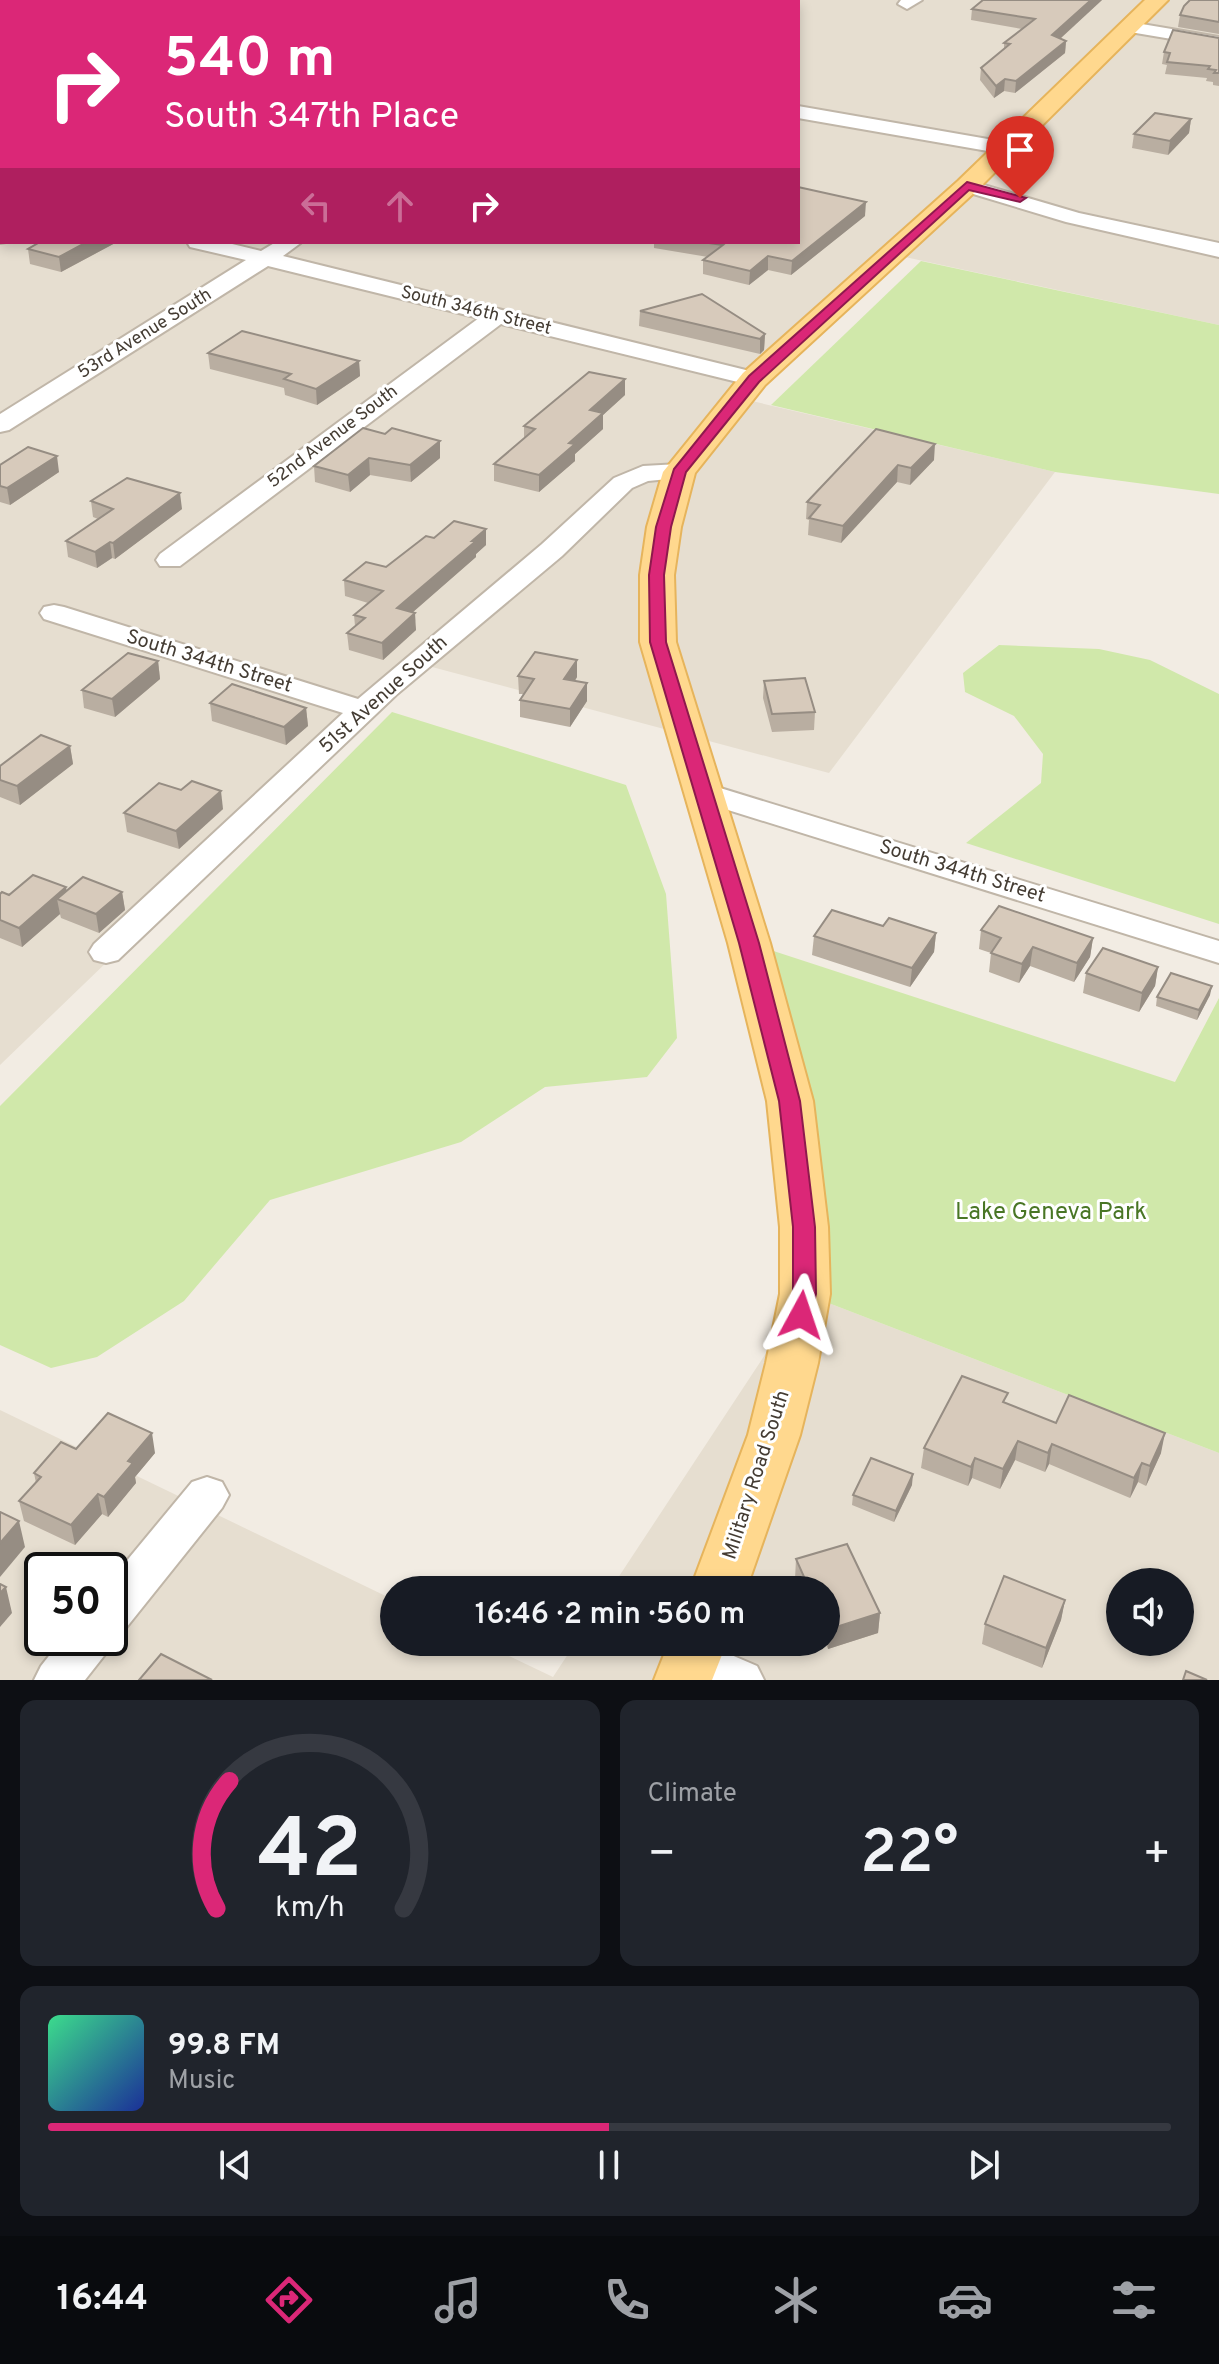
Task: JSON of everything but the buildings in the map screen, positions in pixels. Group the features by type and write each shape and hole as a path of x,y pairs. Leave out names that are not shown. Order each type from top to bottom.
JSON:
{"main road":[{"name":"Military Road South","path":"723,1576 774,1435 792,1363 805,1294 804,1227 790,1101 749,943 658,642 657,575 664,527 679,472 754,379 967,186 1157,0"}],"street":[{"path":"1130,27 1219,42"},
{"path":"800,112 1005,148"},
{"path":"967,186 1020,198 1043,210 1076,219 1219,250"},
{"name":"South 346th Street","path":"206,244 754,379"},
{"name":"53rd Avenue South","path":"0,425 288,244"},
{"name":"52nd Avenue South","path":"170,560 497,316"},
{"name":"51st Avenue South","path":"106,952 364,710 552,550 623,483 643,474 679,472"},
{"name":"South 344th Street","path":"54,613 364,710"},
{"name":"South 344th Street","path":"704,792 1219,952"},
{"path":"128,1592 207,1495"},
{"path":"57,1680 76,1656"}],"shaded area":[{"path":"800,0 1219,0 1219,325 891,254 739,398 1055,472 829,773 417,663 0,1065 0,244 800,244"},
{"path":"805,1294 1219,1453 1219,1680 0,1680 0,1410 380,1593 380,1656 509,1656 553,1677 567,1656 840,1656 840,1576 619,1576"}],"green space":[{"path":"921,261 1219,325 1219,494 1055,472 771,405"},
{"path":"999,645 1099,649 1150,660 1219,694 1219,924 966,843 1041,783 1043,754 1014,716 965,692 963,673"},
{"path":"392,712 626,785 666,894 677,1038 647,1077 545,1087 461,1142 270,1200 184,1301 97,1357 51,1368 0,1345 0,1106"},
{"name":"Lake Geneva Park","path":"749,943 1175,1082 1219,998 1219,1453 805,1294"}],"route":[{"path":"801,1315 805,1294 804,1227 790,1101 749,943 658,642 657,575 664,527 679,472 754,379 967,186 1020,198"}]}
